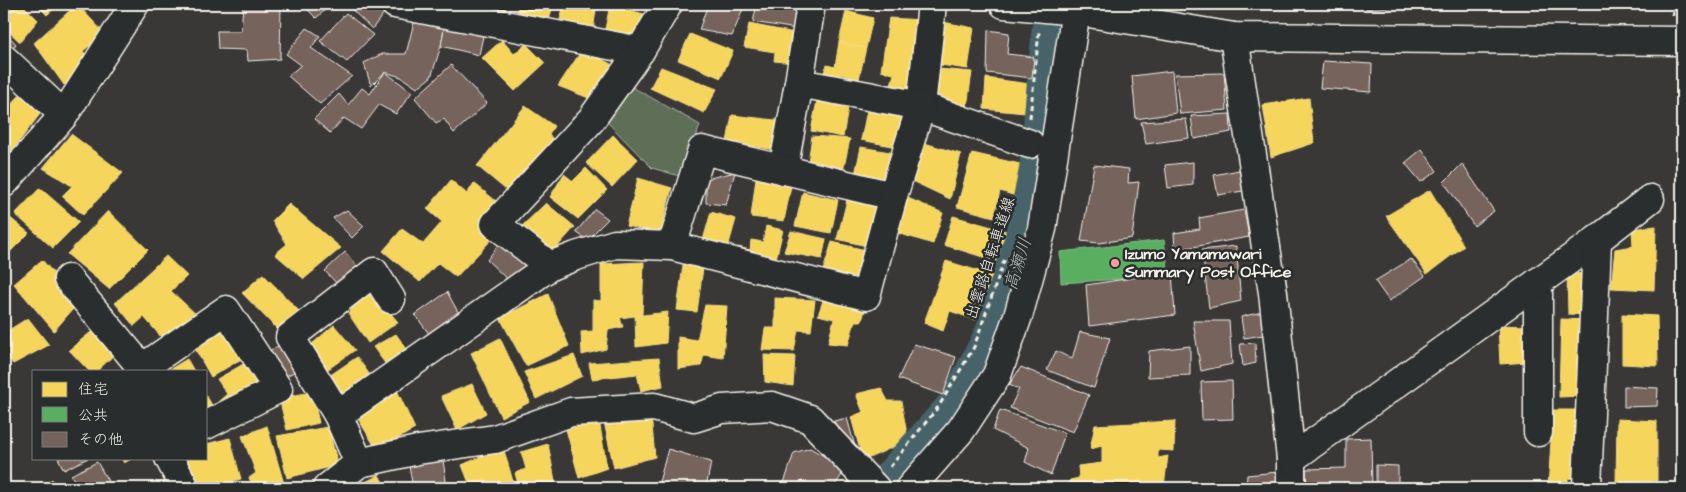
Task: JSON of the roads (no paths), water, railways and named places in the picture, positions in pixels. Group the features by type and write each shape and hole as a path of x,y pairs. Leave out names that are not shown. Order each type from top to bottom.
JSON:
{"street":[{"path":"4,183 64,115 135,4"},
{"path":"395,4 640,51"},
{"path":"550,266 494,224 591,120 640,51 668,4"},
{"path":"782,170 799,83 811,4"},
{"path":"338,415 550,266 615,244 672,246 866,296 893,196 921,106 932,4"},
{"path":"1004,4 1042,8 1077,7 1234,37 1682,41"},
{"path":"910,488 961,430 997,375 1016,322 1042,230 1077,7"},
{"path":"1234,37 1273,293 1291,459 1291,488"},
{"path":"4,59 64,115"},
{"path":"799,83 921,106 1030,144"},
{"path":"672,246 702,150 893,196"},
{"path":"1291,459 1597,240 1650,199"},
{"path":"1587,488 1597,240"},
{"path":"359,464 338,415 290,337 374,272 391,299"},
{"path":"68,280 140,369 226,310 278,389 208,424"},
{"path":"1538,282 1538,432"},
{"path":"327,488 359,464 418,450 495,439 571,412 654,407 694,418 722,409 772,406 810,419 875,487"},
{"path":"170,460 185,488"}],"waterway":[{"name":"高瀬川","path":"887,488 960,406 997,334 1026,241 1041,171 1056,4"}],"place":[{"name":"Izumo Yamamawari Summary Post Office","path":"1115,263"}]}
